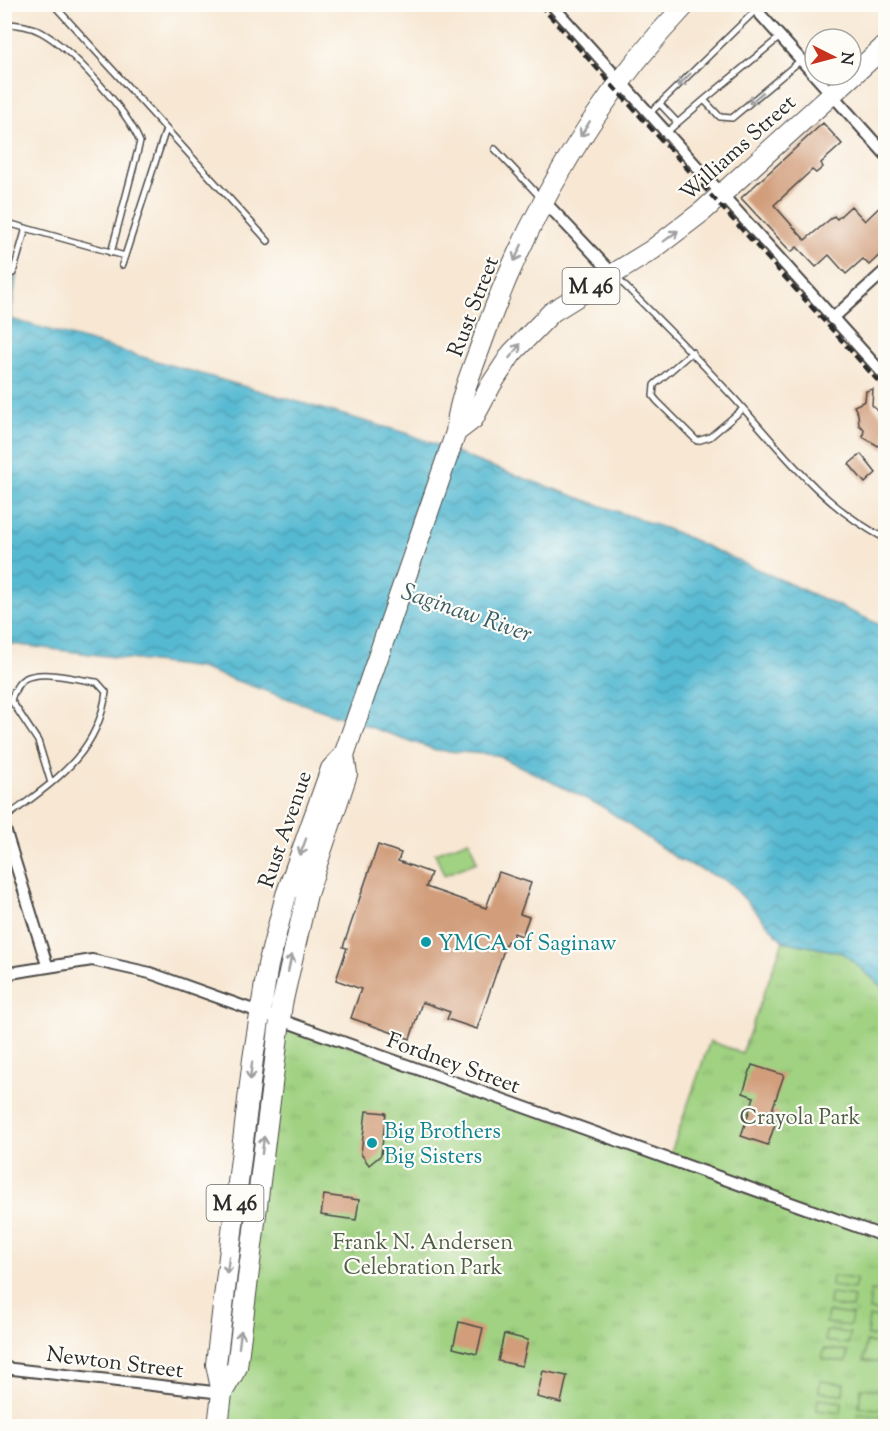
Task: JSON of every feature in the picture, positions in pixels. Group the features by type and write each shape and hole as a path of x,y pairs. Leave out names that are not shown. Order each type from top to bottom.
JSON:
{"highway":[{"name":"M 46","path":"544,201 584,132 619,81 686,4"},
{"name":"Williams Street","path":"456,432 473,419 491,385 525,338 552,312 652,250 723,196 885,45"},
{"name":"Rust Street","path":"456,432 457,414 492,316 516,258 544,201"},
{"name":"M 46","path":"344,755 456,432"},
{"name":"Rust Avenue","path":"218,1426 222,1393 216,1364 268,965 286,895 331,769 344,755"},
{"name":"Rust Avenue","path":"222,1393 237,1368 279,1020 307,894 347,774 344,755"}],"street":[{"path":"551,4 885,378"},
{"path":"754,7 885,155"},
{"path":"544,201 612,273"},
{"path":"832,319 885,270"},
{"path":"4,826 47,965"},
{"name":"Fordney Street","path":"4,974 47,965 92,960 114,963 885,1237"},
{"name":"Newton Street","path":"4,1368 222,1393"}],"lane":[{"path":"53,4 268,241"},
{"path":"649,114 754,7"},
{"path":"4,24 20,25 39,31 70,52 133,127 140,142 111,253"},
{"path":"665,133 780,37"},
{"path":"704,100 720,117 732,118 801,60"},
{"path":"660,104 677,122"},
{"path":"122,265 166,129"},
{"path":"495,149 544,201"},
{"path":"4,232 6,222 125,256"},
{"path":"13,273 26,228"},
{"path":"612,273 692,352 824,498 858,525 885,539"},
{"path":"692,352 654,385 653,396 657,401 697,441 710,437 743,409"},
{"path":"4,819 51,783 83,753 103,717 106,692 97,682 38,675 23,679 17,686 11,700 38,741 51,783"}],"green space":[{"path":"469,840 477,862 444,875 435,853"},
{"name":"Frank N. Andersen Celebration Park","path":"783,941 843,953 885,989 885,1426 218,1426 237,1367 279,1020 668,1161 710,1041 742,1053"},
{"path":"832,1276 856,1279 854,1289 831,1286"},
{"path":"871,1291 885,1293 885,1312 869,1310"},
{"path":"830,1294 854,1297 852,1308 829,1305"},
{"path":"828,1312 852,1315 850,1326 826,1323"},
{"path":"869,1317 885,1318 885,1337 867,1336"},
{"path":"826,1331 850,1333 848,1344 825,1341"},
{"path":"866,1342 885,1344 885,1363 864,1361"},
{"path":"824,1349 848,1351 846,1362 822,1359"},
{"path":"820,1381 844,1384 843,1394 819,1392"},
{"path":"861,1388 885,1391 885,1410 859,1407"},
{"path":"818,1399 842,1402 841,1413 817,1410"},
{"path":"858,1414 885,1417 885,1426 856,1426"}],"water":[{"name":"Saginaw River","path":"4,274 16,276 11,319 409,434 481,463 675,532 885,627 885,989 843,953 783,941 729,882 678,859 603,807 497,755 436,750 200,668 5,643"}],"building":[{"path":"823,123 842,144 821,163 823,167 816,173 812,170 774,205 805,240 834,216 837,219 851,206 865,221 885,202 885,250 869,265 863,259 846,274 829,255 816,267 797,247 791,252 741,198"},
{"path":"873,389 872,405 885,418 885,450 863,437 864,429 859,425 858,414 854,406 865,401 866,391"},
{"path":"861,454 876,473 865,483 849,464"},
{"name":"YMCA of Saginaw","path":"378,845 401,853 398,861 431,873 426,887 486,908 499,872 531,883 520,914 529,917 522,936 514,933 511,943 507,941 477,1029 447,1019 450,1012 422,1002 410,1039 351,1018 361,989 336,980 347,948 343,947"},
{"path":"752,1065 784,1075 772,1110 779,1112 768,1145 741,1136 754,1097 743,1093"},
{"name":"Big Brothers Big Sisters","path":"366,1111 386,1113 381,1155 369,1165 361,1154"},
{"path":"324,1195 359,1200 356,1220 321,1215"},
{"path":"459,1322 483,1328 477,1354 453,1348"},
{"path":"504,1334 528,1340 522,1366 498,1361"},
{"path":"543,1371 567,1376 561,1403 537,1397"}],"railway":[{"path":"539,4 886,390"}],"place":[{"name":"YMCA of Saginaw","path":"426,942"},
{"name":"Big Brothers Big Sisters","path":"372,1143"}],"park label":[{"name":"Crayola Park","path":"800,1116"}]}
